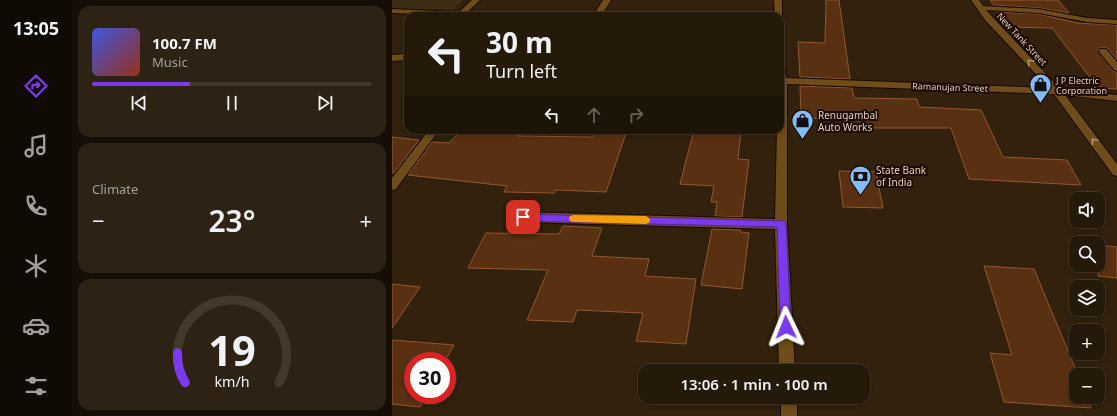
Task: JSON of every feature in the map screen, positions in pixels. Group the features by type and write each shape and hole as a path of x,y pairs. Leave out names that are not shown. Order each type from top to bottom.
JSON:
{"street":[{"path":"463,12 476,0"},
{"path":"600,12 607,0"},
{"path":"778,0 778,12"},
{"name":"New Tank Street","path":"975,0 988,18 1057,91 1117,172"},
{"path":"981,8 1039,11 1087,20 1117,22"},
{"path":"392,10 419,12"},
{"path":"1103,51 1117,68"},
{"path":"392,58 404,58"},
{"name":"Ramanujan Street","path":"784,81 1057,91 1117,98"},
{"path":"392,186 431,134"},
{"path":"782,134 781,224 787,364"},
{"path":"523,217 781,224"},
{"path":"788,404 789,416"}],"shaded area":[{"path":"392,0 463,0 452,10 392,9"}],"building":[{"path":"826,0 839,0 850,79 800,77 798,42 825,43"},
{"path":"990,0 1058,0 1069,13 1039,8 994,5"},
{"path":"998,12 1039,14 1077,23 1117,25 1117,60 1107,48 1100,48 1098,50 1113,71 1117,72 1117,89 1098,88 1052,28 1008,27"},
{"path":"800,86 852,88 854,98 917,99 919,107 981,110 1003,157 1067,160 1081,185 969,179 951,128 845,128 844,119 801,118"},
{"path":"458,134 519,134 517,136 593,137 594,134 626,134 606,192 556,190 554,193 504,192 507,186 408,175 432,142 449,143"},
{"path":"693,134 741,134 738,159 749,160 742,217 715,216 717,202 711,202 714,186 680,184"},
{"path":"392,137 419,140 394,173 392,173"},
{"path":"839,171 876,172 883,208 843,207"},
{"path":"563,226 602,228 592,256 649,259 645,276 696,279 686,344 636,341 643,313 577,310 573,322 527,320 548,270 468,268 486,233 559,234"},
{"path":"712,229 740,230 740,232 749,233 742,289 701,285"},
{"path":"1105,246 1117,247 1117,278 1098,276 1098,272 1105,272"},
{"path":"984,266 1034,269 1069,353 1069,360 1072,360 1075,368 1069,368 1069,404 1090,404 1091,408 1004,402 990,353 1012,355"},
{"path":"392,284 420,287 392,328"},
{"path":"392,340 454,345 450,352 404,352 404,404 422,404 420,407 392,404"}],"slow traffic":[{"path":"573,219 646,220"}],"place":[{"name":"J P Electric Corporation","path":"1041,104"},
{"name":"Renugambal Auto Works","path":"803,140"},
{"name":"State Bank of India","path":"861,196"}],"route":[{"path":"523,217 781,224 786,327"}]}
